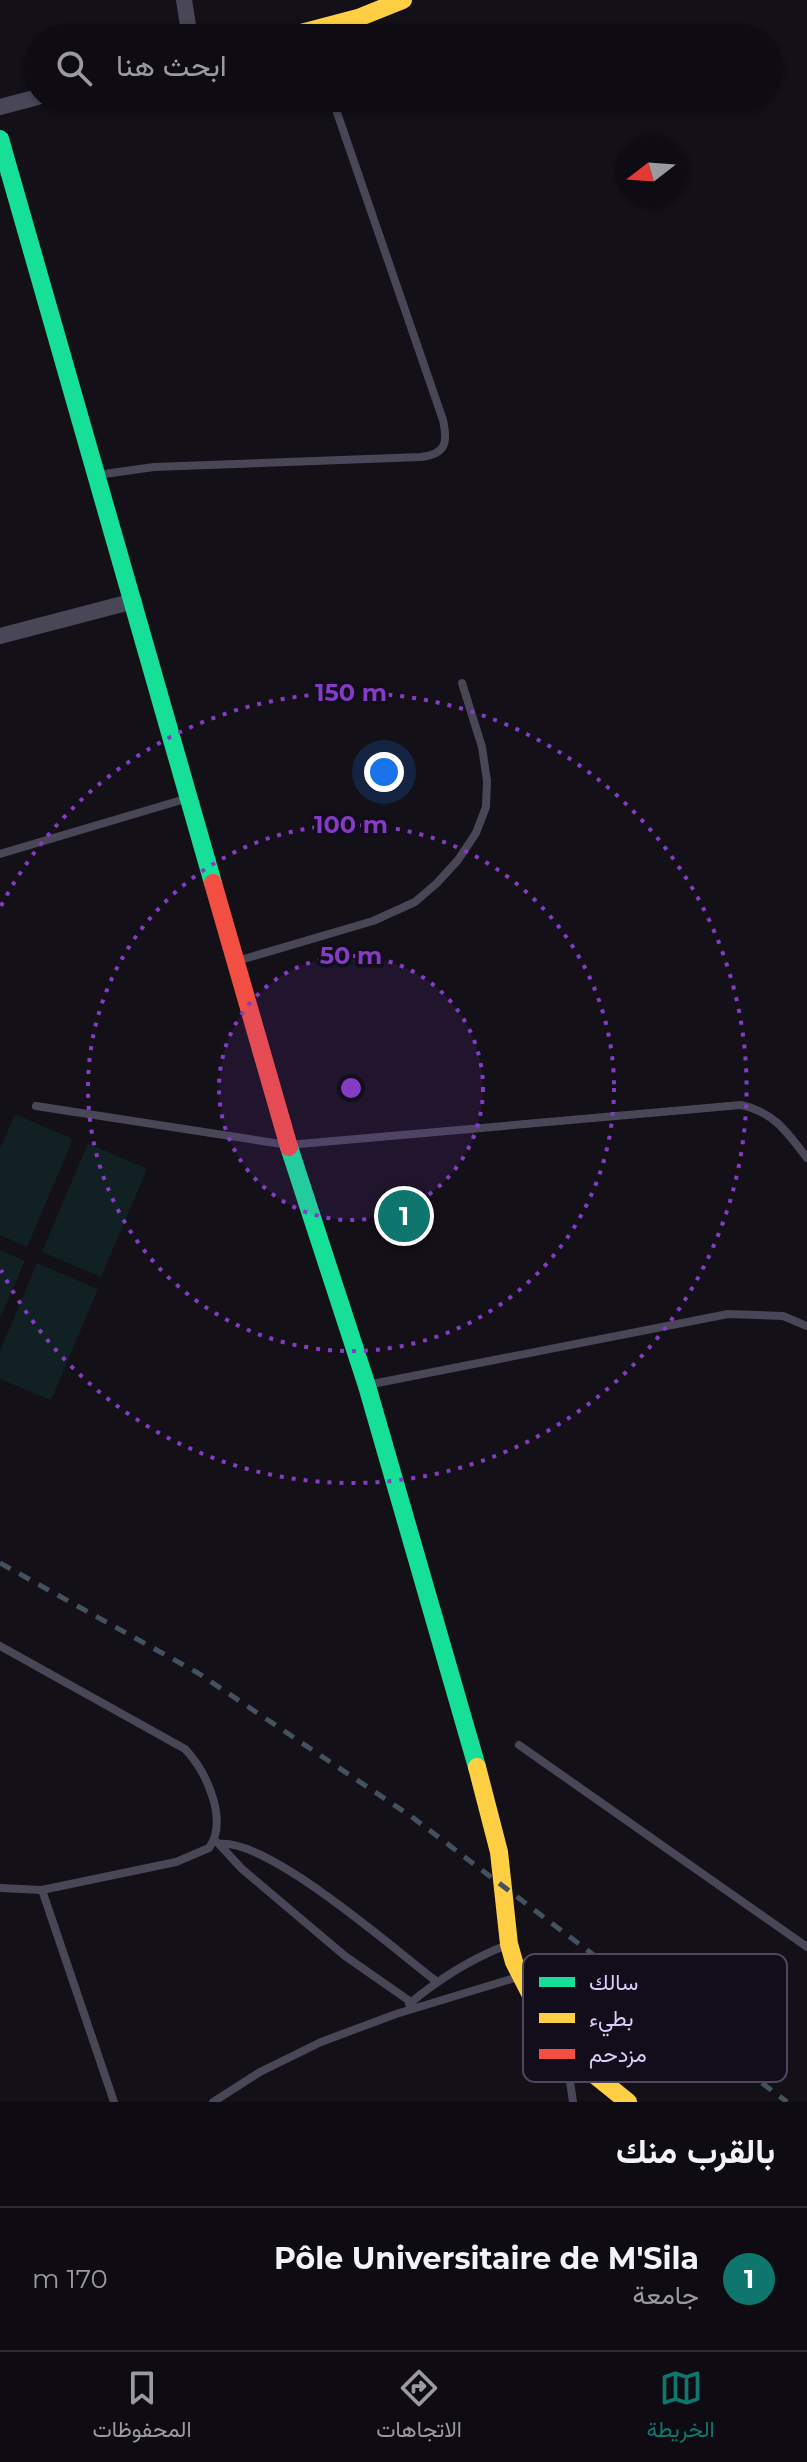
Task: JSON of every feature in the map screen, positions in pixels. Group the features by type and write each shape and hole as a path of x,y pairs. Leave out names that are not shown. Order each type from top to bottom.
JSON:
{"street":[{"path":"184,0 188,24"},
{"path":"342,24 403,0"},
{"path":"0,107 24,101"},
{"path":"0,139 288,1145 367,1386 491,1819 499,1852 509,1944 523,1981"},
{"path":"0,636 134,601"},
{"path":"603,2082 628,2102"}],"lane":[{"path":"97,475 154,467 421,457 434,455 442,448 447,439 443,420 337,112"},
{"path":"236,962 373,921 415,902 458,860 476,833 486,807 487,781 482,747 462,683"},
{"path":"0,854 190,798"},
{"path":"36,1106 288,1145 741,1105 759,1109 772,1118 807,1158"},
{"path":"367,1386 728,1314 783,1316 807,1326"},
{"path":"0,1646 185,1749 201,1766 208,1784 217,1842 242,1869 345,1956 411,2002"},
{"path":"519,1745 807,1947"},
{"path":"0,1888 42,1890 176,1862 200,1854 217,1842 240,1845 301,1878 436,1981"},
{"path":"42,1890 114,2102"},
{"path":"396,2014 436,1981 509,1944"},
{"path":"213,2102 260,2072 297,2054 396,2014 521,1977"},
{"path":"570,2082 573,2102"}],"shaded area":[{"path":"15,1114 73,1139 27,1247 0,1235 0,1149"},
{"path":"88,1143 147,1169 101,1277 42,1252"},
{"path":"0,1250 25,1261 0,1319"},
{"path":"37,1263 98,1289 51,1400 0,1379 0,1351"}],"railway":[{"path":"0,1563 198,1673 412,1817 592,1954"},
{"path":"761,2082 787,2102"}],"traffic: fast":[{"path":"0,139 213,883"},
{"path":"289,1147 367,1386 477,1767"}],"traffic: slow":[{"path":"335,24 403,0"},
{"path":"477,1767 499,1852 509,1944 523,1980"},
{"path":"603,2082 628,2102"}],"traffic: jam":[{"path":"213,883 289,1147"}],"place":[{"name":"Pôle Universitaire de M'Sila","path":"404,1216"}]}
